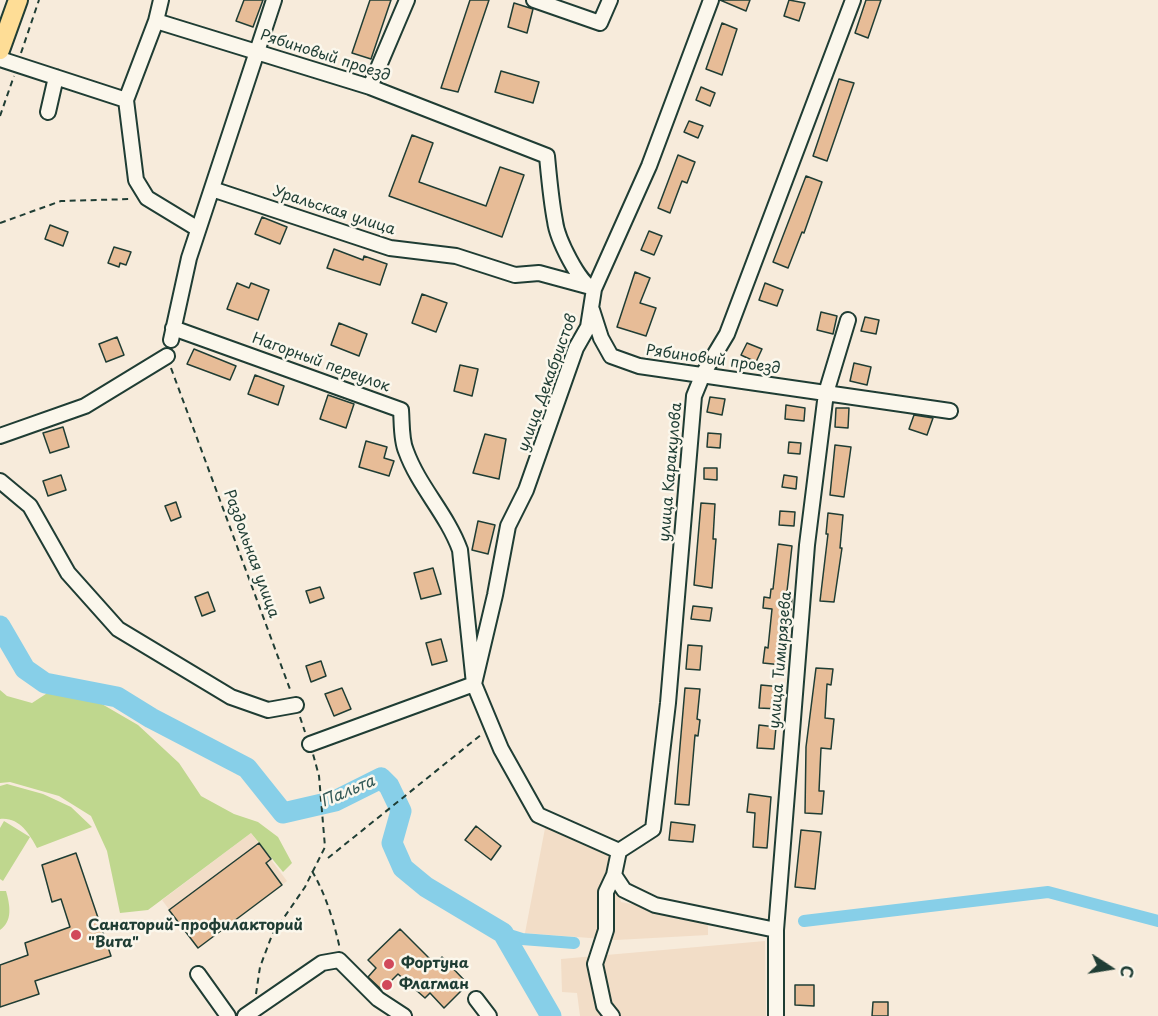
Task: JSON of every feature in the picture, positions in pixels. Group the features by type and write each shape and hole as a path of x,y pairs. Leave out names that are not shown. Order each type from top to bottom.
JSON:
{"main road":[{"path":"0,50 4,22 18,0"}],"street":[{"path":"161,0 156,21 126,100 136,180 147,198 198,229 274,0"},
{"path":"370,87 407,0"},
{"path":"534,0 600,23 610,0"},
{"name":"улица Декабристов","path":"474,684 495,595 508,526 526,490 576,348 588,327 592,309 590,288 650,166 711,0"},
{"name":"улица Каракулова","path":"619,850 653,829 668,703 694,396 703,374 727,334 854,0"},
{"name":"Рябиновый проезд","path":"156,21 370,87 547,156 555,224 575,269 590,288"},
{"path":"0,59 126,100"},
{"path":"48,112 56,77"},
{"name":"Уральская улица","path":"212,189 390,248 456,256 515,275 539,273 590,288"},
{"name":"Нагорный переулок","path":"198,229 172,334 401,410 404,448 418,478 452,528 460,550 474,684"},
{"name":"Рябиновый проезд","path":"592,309 601,338 611,356 639,366 950,411"},
{"name":"улица Тимирязева","path":"776,1016 776,930 807,545 826,393 848,320"},
{"path":"0,436 85,406 167,356"},
{"path":"0,481 30,506 68,573 118,629 231,697 268,710 296,705"},
{"path":"310,744 474,684 501,749 538,814 619,850 614,875 606,892 606,930 595,964 604,1006 612,1016"},
{"path":"614,875 624,890 655,905 776,930"},
{"path":"251,1012 322,963 339,960 378,999 404,1016"},
{"path":"198,974 228,1016"},
{"path":"476,999 489,1016"}],"path":[{"path":"0,223 61,201 147,198"},
{"name":"Раздольная улица","path":"167,356 296,705 320,782 325,847 305,887 272,935 260,967 251,1012"},
{"path":"328,858 481,735"},
{"path":"312,871 320,884 336,930 340,950 339,960"}],"shaded area":[{"path":"546,823 609,850 621,902 708,919 708,935 616,940 525,933"},
{"path":"251,833 287,881 198,948 162,900"},
{"path":"765,941 766,1016 580,1016 577,993 562,992 561,959"}],"green space":[{"path":"0,690 7,696 32,703 52,690 95,700 138,725 179,763 201,796 234,814 258,822 278,837 292,863 283,872 251,833 148,910 120,913 107,851 91,816 59,796 10,782 0,783"},
{"path":"7,784 43,794 71,807 92,827 37,848 18,823 0,819 0,786"},
{"path":"4,821 30,837 3,881 0,879 0,828"},
{"path":"0,891 6,891 9,917 0,930"}],"building":[{"path":"244,0 263,0 253,27 236,21"},
{"path":"370,0 391,0 371,59 352,53"},
{"path":"470,0 489,0 458,92 441,88"},
{"path":"720,0 750,0 746,11"},
{"path":"789,0 805,3 799,21 784,16"},
{"path":"866,0 881,0 868,38 855,33"},
{"path":"514,3 533,9 527,33 508,27"},
{"path":"722,23 737,29 722,75 706,69"},
{"path":"501,71 539,82 533,103 495,92"},
{"path":"839,79 854,83 827,161 813,156"},
{"path":"701,87 715,93 710,106 696,100"},
{"path":"689,121 703,126 698,138 684,132"},
{"path":"412,135 433,143 419,182 486,206 500,167 524,175 502,237 389,196"},
{"path":"678,155 695,162 687,183 682,181 670,213 658,208"},
{"path":"806,176 822,182 804,233 802,232 788,268 773,262"},
{"path":"262,217 287,227 280,244 255,234"},
{"path":"50,225 68,232 63,246 45,239"},
{"path":"649,231 662,236 654,255 641,250"},
{"path":"114,247 131,252 126,265 120,263 119,267 108,263"},
{"path":"334,249 363,260 364,256 387,264 380,285 327,268"},
{"path":"635,272 650,278 640,303 656,308 646,336 617,327"},
{"path":"237,283 249,288 251,283 269,290 258,320 227,309"},
{"path":"765,283 783,290 777,306 759,300"},
{"path":"422,294 447,303 436,332 412,323"},
{"path":"821,312 837,316 833,334 817,330"},
{"path":"865,317 879,320 876,334 861,331"},
{"path":"339,323 367,334 359,356 331,345"},
{"path":"117,337 124,355 106,362 99,344"},
{"path":"747,343 762,349 756,362 741,355"},
{"path":"194,349 236,366 230,380 187,364"},
{"path":"854,363 871,367 867,385 850,381"},
{"path":"460,365 478,369 472,396 454,391"},
{"path":"255,375 284,386 278,405 248,394"},
{"path":"328,395 354,404 346,428 320,419"},
{"path":"710,397 725,399 722,415 707,412"},
{"path":"786,405 805,408 804,421 785,419"},
{"path":"836,408 849,408 848,428 835,427"},
{"path":"914,415 933,418 927,435 909,429"},
{"path":"63,427 69,447 50,453 43,433"},
{"path":"708,433 721,434 720,448 707,447"},
{"path":"485,434 506,439 499,479 473,473"},
{"path":"366,441 387,447 384,458 394,461 389,476 359,467"},
{"path":"789,442 801,443 800,454 788,453"},
{"path":"835,445 851,447 844,497 830,495"},
{"path":"704,468 717,468 717,480 704,479"},
{"path":"61,475 66,490 48,496 43,481"},
{"path":"784,475 797,477 796,489 782,487"},
{"path":"176,502 181,517 171,521 165,506"},
{"path":"701,503 715,504 713,539 716,539 712,588 694,585"},
{"path":"780,511 795,512 794,526 779,525"},
{"path":"828,513 843,515 840,548 842,548 834,602 820,601 828,534 826,534"},
{"path":"478,521 495,525 488,554 472,550"},
{"path":"778,544 792,546 787,591 788,598 792,598 791,610 787,610 782,665 763,663 765,647 768,648 772,609 763,608 764,597 770,598 771,589 773,589"},
{"path":"433,568 441,594 421,599 414,573"},
{"path":"320,587 324,598 310,603 306,591"},
{"path":"208,592 215,611 202,616 195,597"},
{"path":"693,606 712,608 710,621 691,619"},
{"path":"441,639 447,661 432,665 426,643"},
{"path":"688,645 702,646 700,670 686,669"},
{"path":"321,661 326,676 311,682 306,666"},
{"path":"816,668 833,669 831,685 827,684 825,718 834,719 831,749 821,748 819,791 824,791 822,814 805,813 806,747"},
{"path":"761,685 782,687 780,709 759,708"},
{"path":"342,688 351,709 334,716 325,694"},
{"path":"685,688 700,689 697,719 700,720 698,736 695,735 689,805 675,804"},
{"path":"759,725 776,727 774,749 757,748"},
{"path":"749,794 771,797 767,848 753,847 755,813 747,812"},
{"path":"671,822 695,825 693,842 669,840"},
{"path":"476,826 501,846 491,860 465,840"},
{"path":"801,830 821,832 815,889 795,887"},
{"path":"259,843 271,859 266,863 282,885 198,948 169,910"},
{"name":"Санаторий-профилакторий \"Вита\"","path":"76,853 111,956 35,981 39,994 0,1007 0,965 28,955 25,943 70,927 61,899 52,902 42,865"},
{"path":"400,929 435,964 442,957 468,984 444,1008 430,993 425,998 398,974 382,990 368,977 376,968 368,960"},
{"path":"795,985 814,985 814,1006 795,1005"},
{"path":"873,1002 888,1002 888,1016 872,1016"}],"waterway":[{"name":"Пальта","path":"0,626 25,669 45,683 117,697 151,718 247,768 283,813 335,801 381,778 389,786 401,811 392,843 403,868 426,887 503,933 551,1016"},
{"path":"804,921 1048,892 1158,921"},
{"path":"503,933 522,939 574,943"}],"place":[{"name":"Санаторий-профилакторий \"Вита\"","path":"76,935"},
{"name":"Фортуна","path":"389,964"},
{"name":"Флагман","path":"387,985"}]}
